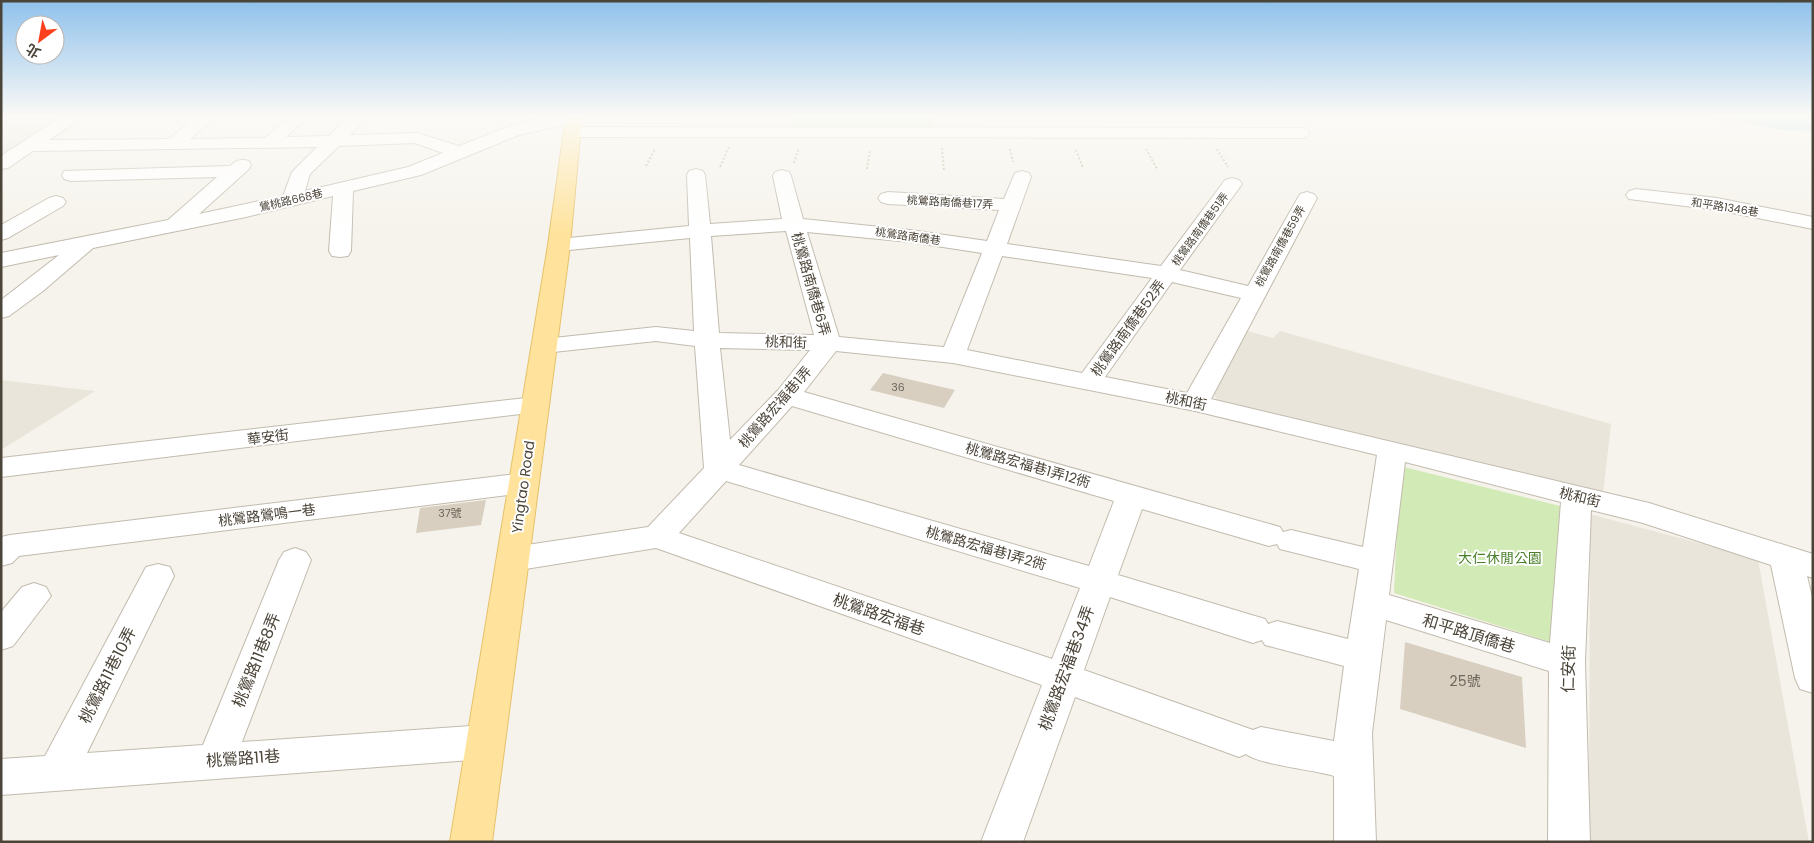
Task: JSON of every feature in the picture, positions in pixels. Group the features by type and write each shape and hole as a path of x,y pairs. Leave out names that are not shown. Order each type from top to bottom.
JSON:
{"main road":[{"name":"Yingtao Road","path":"471,842 559,245 566,155"}],"street":[{"path":"1,164 14,155"},
{"path":"174,226 254,155"},
{"path":"292,200 301,172 318,155"},
{"name":"鶯桃路668巷","path":"1,260 174,226 414,172 455,155"},
{"path":"71,175 236,171"},
{"name":"桃鶯路宏福巷1弄","path":"696,175 698,231 719,469"},
{"name":"桃鶯路南僑巷6弄","path":"782,176 829,343"},
{"path":"953,355 1022,177"},
{"name":"桃鶯路南僑巷51弄","path":"1167,274 1231,177"},
{"path":"340,251 344,188"},
{"name":"和平路1346巷","path":"1636,195 1717,204 1813,223"},
{"name":"桃鶯路南僑巷17弄","path":"888,198 1011,205"},
{"name":"桃鶯路南僑巷59弄","path":"1194,403 1307,198"},
{"path":"1,234 56,202"},
{"path":"910,236 933,202"},
{"name":"桃鶯路南僑巷","path":"559,245 698,231 794,224 910,236 1167,274 1253,294"},
{"path":"1,311 86,244"},
{"name":"桃鶯路南僑巷52弄","path":"1088,382 1167,274"},
{"name":"桃和街","path":"544,346 656,334 707,340 829,343 953,355 1194,403 1392,450 1649,514 1800,562"},
{"name":"桃鶯路宏福巷1弄","path":"656,537 787,396 829,343"},
{"name":"桃鶯路宏福巷1弄12衖","path":"787,396 1280,538 1377,562"},
{"name":"華安街","path":"6,474 535,405"},
{"path":"1355,842 1353,733 1392,450"},
{"name":"桃鶯路宏福巷1弄2衖","path":"719,469 1265,632 1364,657"},
{"name":"桃鶯路鶯鳴一巷","path":"6,551 524,483"},
{"name":"桃鶯路宏福巷34弄","path":"1002,842 1062,677 1132,494"},
{"name":"仁安街","path":"1569,842 1567,662 1576,496"},
{"name":"桃鶯路宏福巷","path":"513,559 656,537 1250,742 1314,753 1354,764"},
{"name":"桃鶯路11巷8弄","path":"216,760 295,560"},
{"path":"1800,562 1813,678"},
{"name":"桃鶯路11巷10弄","path":"56,774 158,576"},
{"path":"1,636 34,596"},
{"name":"和平路頂僑巷","path":"1372,603 1567,662"},
{"name":"桃鶯路11巷","path":"1,777 485,742"}],"path":[{"path":"943,155 944,171"},
{"path":"1219,155 1231,177"}],"shaded area":[{"path":"1,155 28,155 1,172"},
{"path":"1240,329 1273,338 1280,331 1611,424 1603,494 1222,404 1208,389"},
{"path":"1,380 95,391 1,450"},
{"path":"1590,514 1758,559 1809,842 1589,842"}],"green space":[{"name":"大仁休閒公園","path":"1400,466 1568,508 1560,645 1394,593"}],"building":[{"path":"883,373 955,390 944,408 870,390"},
{"path":"486,500 481,525 416,533 420,508"},
{"path":"1405,642 1522,677 1526,748 1400,709"}]}
